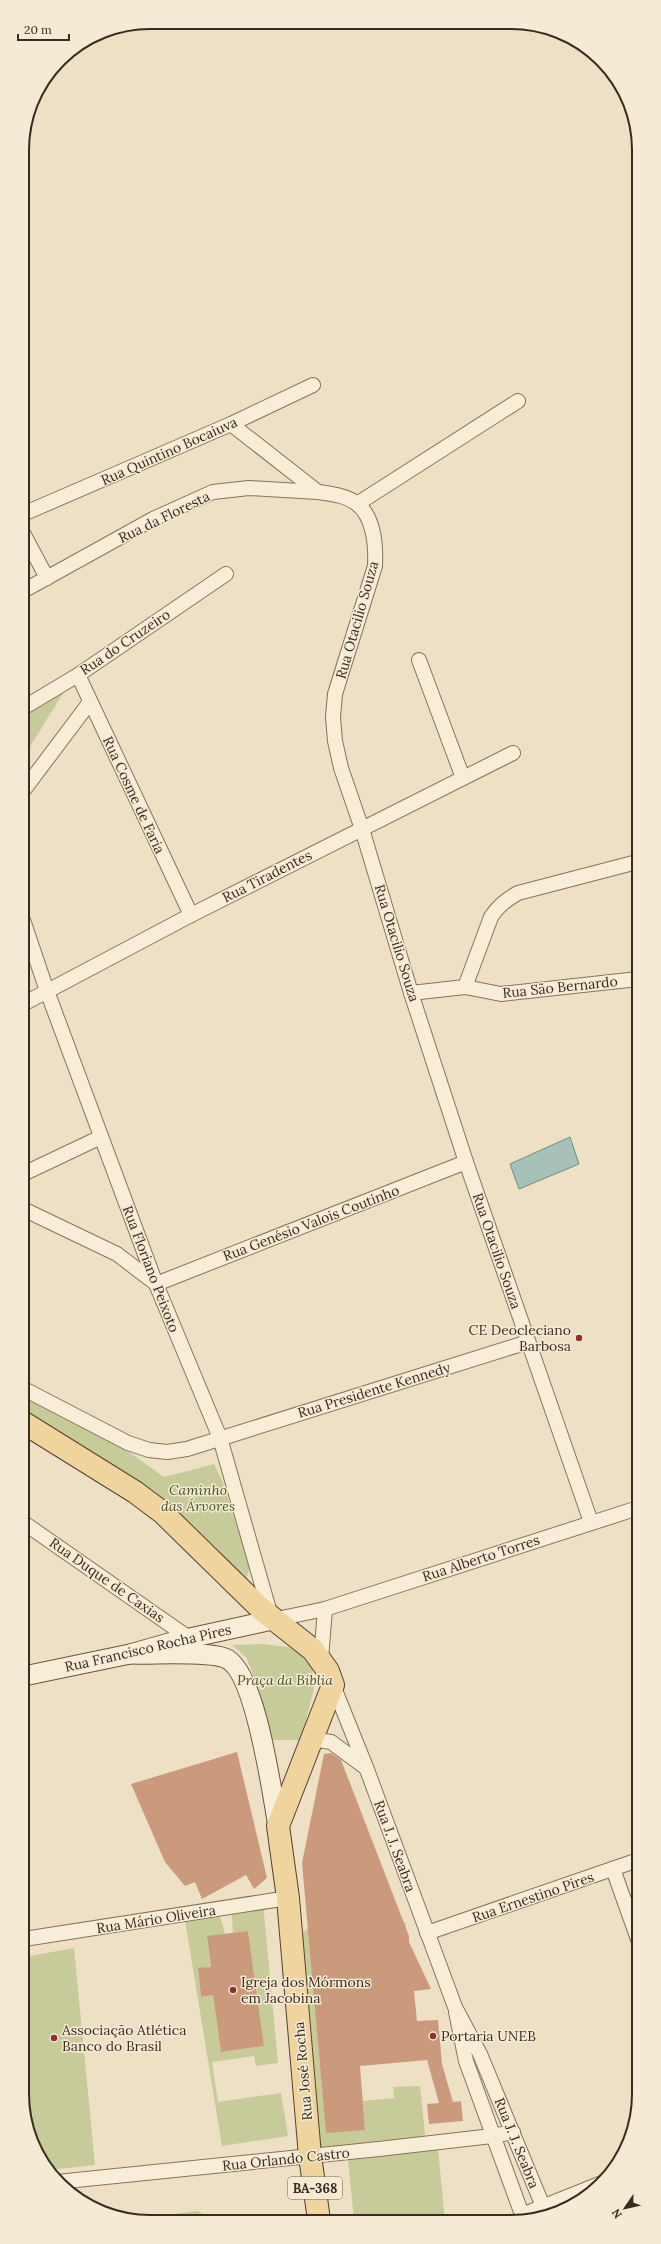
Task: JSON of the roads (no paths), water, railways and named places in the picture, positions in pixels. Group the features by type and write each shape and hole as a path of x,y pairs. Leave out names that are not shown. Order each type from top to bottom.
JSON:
{"main road":[{"path":"29,1426 135,1492 163,1513 267,1614 304,1642 321,1659 328,1671 333,1685 278,1826"},
{"name":"Rua José Rocha","path":"278,1826 288,1898 310,2156 318,2215"}],"street":[{"name":"Rua Quintino Bocaiuva","path":"29,511 231,424 314,385"},
{"path":"231,424 318,492 335,495 357,504 518,400"},
{"name":"Rua da Floresta","path":"29,588 153,519 212,492 249,488 318,492"},
{"name":"Rua Otacilio Souza","path":"357,504 370,523 374,536 375,566 335,694 333,717 335,741 341,768 362,829 411,993 466,1162 591,1522"},
{"path":"29,544 47,578"},
{"name":"Rua do Cruzeiro","path":"29,704 78,674 226,574"},
{"path":"419,660 463,778"},
{"name":"Rua Cosme de Faria","path":"78,674 191,914"},
{"path":"29,783 90,702"},
{"name":"Rua Tiradentes","path":"29,1001 191,914 513,753"},
{"path":"465,987 491,916 507,899 518,893 632,863"},
{"name":"Rua Floriano Peixoto","path":"29,938 47,991 156,1284 220,1438 267,1614"},
{"name":"Rua São Bernardo","path":"411,993 465,987 501,994 632,980"},
{"path":"29,1171 101,1137"},
{"name":"Rua Genésio Valois Coutinho","path":"156,1284 466,1162"},
{"path":"29,1212 117,1254 156,1284"},
{"name":"Rua Presidente Kennedy","path":"220,1438 528,1342"},
{"path":"29,1391 128,1443 149,1450 168,1452 187,1449 220,1438"},
{"name":"Rua Alberto Torres","path":"325,1609 632,1510"},
{"name":"Rua Duque de Caxias","path":"29,1526 189,1638"},
{"path":"321,1659 325,1609"},
{"name":"Rua Francisco Rocha Pires","path":"29,1675 130,1654 267,1614 325,1609"},
{"path":"130,1654 208,1655 225,1658 237,1667 245,1680 265,1751 278,1826"},
{"name":"Rua J. J. Seabra","path":"333,1685 366,1767 455,2007 473,2038 545,2210"},
{"path":"312,1739 331,1742 366,1767"},
{"name":"Rua Ernestino Pires","path":"427,1933 632,1862"},
{"path":"614,1869 632,1922"},
{"name":"Rua Mário Oliveira","path":"29,1938 288,1898"},
{"name":"Rua J. J. Seabra","path":"455,2007 460,2043 492,2136 522,2214"},
{"name":"Rua Orlando Castro","path":"65,2181 310,2156 492,2136 513,2132"},
{"path":"549,2209 579,2194"}],"water":[{"path":"570,1137 579,1164 519,1189 510,1164"}],"place":[{"name":"CE Deocleciano Barbosa","path":"579,1338"},
{"name":"Igreja dos Mórmons em Jacobina","path":"233,1990"},
{"name":"Portaria UNEB","path":"433,2036"},
{"name":"Associação Atlética Banco do Brasil","path":"54,2038"}],"park label":[{"name":"Caminho das Árvores","path":"198,1498"},
{"name":"Praça da Bíblia","path":"285,1680"}]}
